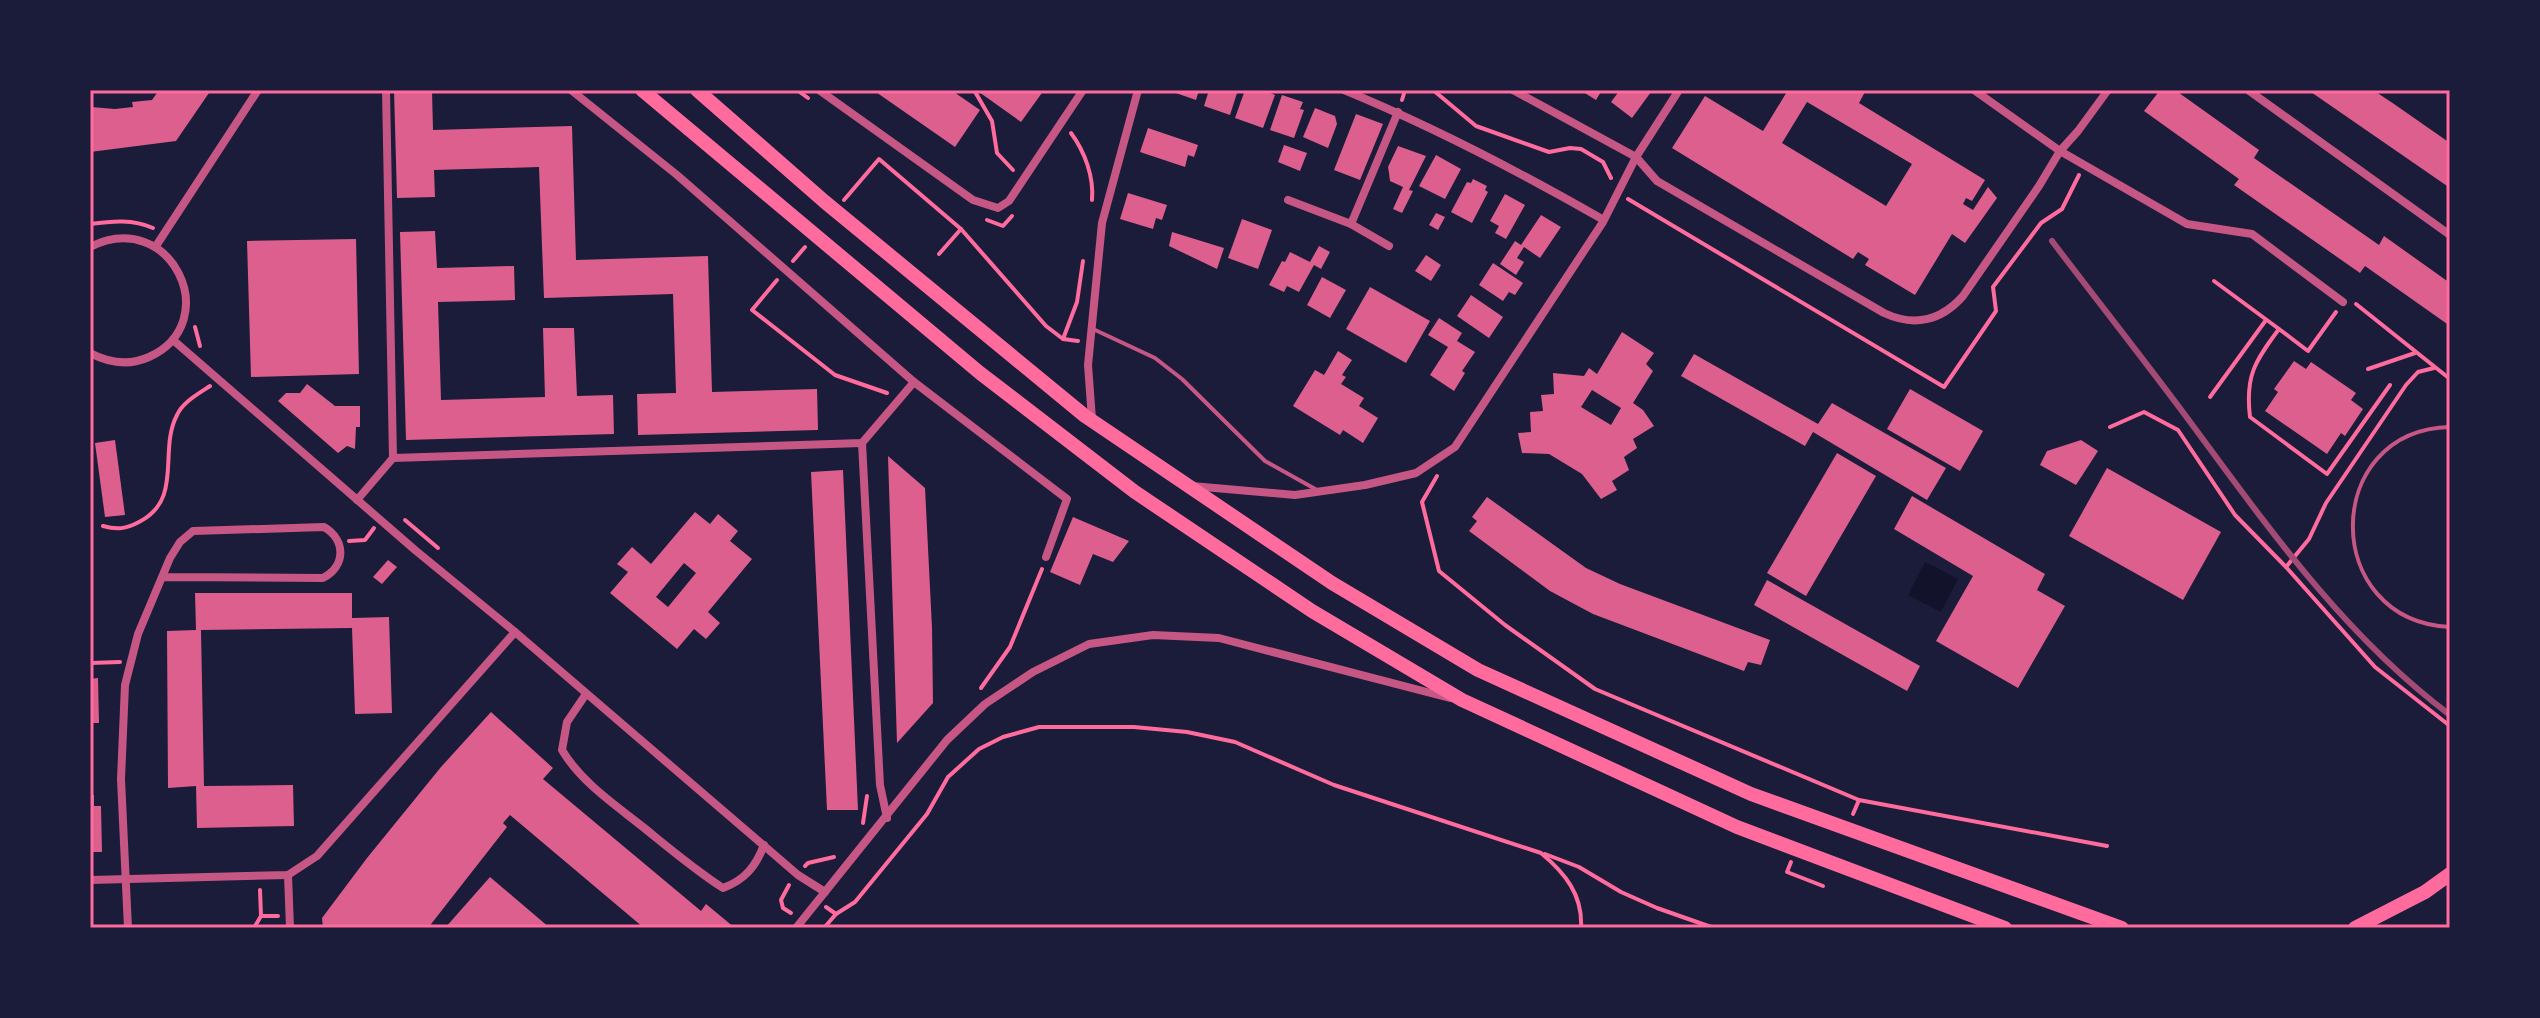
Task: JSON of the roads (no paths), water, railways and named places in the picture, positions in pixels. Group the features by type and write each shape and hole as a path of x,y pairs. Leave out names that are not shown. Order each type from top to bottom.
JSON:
{"highway":[{"path":"642,90 980,373 1135,492 1312,611 1462,700 1737,827 2005,928"},
{"path":"698,90 825,202 1092,420 1332,583 1478,670 1751,794 2122,928"},
{"path":"2355,928 2425,892 2450,874"}],"street":[{"path":"156,246 258,90"},
{"path":"357,500 393,458 386,90"},
{"path":"571,90 677,175 914,382 1067,499 1043,559"},
{"path":"819,90 973,200 998,208 1009,201 1083,90"},
{"path":"1092,420 1088,365 1102,223 1138,90"},
{"path":"1344,90 1505,163 1602,219"},
{"path":"1513,90 1636,157 1657,181 1884,313 1905,320 1926,320 1954,305 2039,186 2060,151 2108,90"},
{"path":"1186,486 1295,495 1319,492 1416,473 1455,447 1603,222 1636,157 1679,90"},
{"path":"1974,90 2060,151 2187,224 2252,234 2343,302"},
{"path":"2248,90 2450,235"},
{"path":"1351,224 1398,112"},
{"path":"1288,200 1351,224 1389,246"},
{"path":"90,247 103,240 121,237 139,239 156,246 172,261 183,279 186,300 183,321 173,340 158,353 141,361 122,363 103,360 90,353"},
{"path":"173,340 798,875 825,892"},
{"path":"887,818 880,785 862,443 914,382"},
{"path":"393,458 862,443"},
{"path":"128,928 121,779 125,685 138,634 163,577 180,542 193,531 324,527 335,535 341,547 336,569 323,578 163,577"},
{"path":"90,880 288,875 317,856 515,632"},
{"path":"799,924 947,740 985,704 1033,672 1089,644 1153,635 1219,638 1462,700"},
{"path":"586,694 567,722 562,750 598,791 723,888 737,882 751,870 764,845"},
{"path":"288,875 290,928"}],"lane":[{"path":"1092,328 1155,358 1182,379 1265,461 1319,492"},
{"path":"2450,427 2424,430 2408,436 2381,456 2361,484 2352,517 2352,534 2360,567 2379,595 2406,616 2421,623 2450,627"}],"railway":[{"path":"2052,241 2307,575 2374,649 2450,715"}]}
